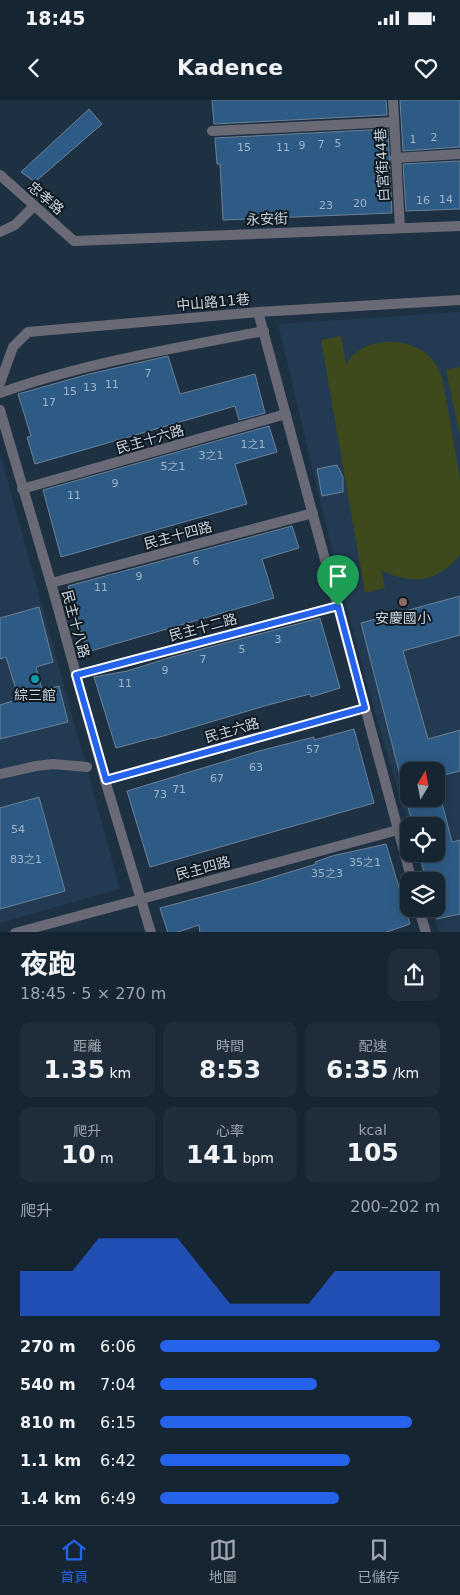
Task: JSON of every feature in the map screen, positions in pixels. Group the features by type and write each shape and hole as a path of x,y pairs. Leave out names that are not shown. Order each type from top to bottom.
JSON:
{"street":[{"name":"白宮街44巷","path":"393,100 400,228"},
{"path":"212,131 394,122"},
{"path":"395,158 460,154"},
{"name":"忠孝路","path":"0,176 74,241"},
{"path":"0,232 15,225 34,206"},
{"name":"永安街","path":"74,241 460,226"},
{"name":"中山路11巷","path":"12,347 28,332 258,312 460,300"},
{"path":"258,312 410,872"},
{"path":"0,393 39,380 148,353 264,331"},
{"path":"0,350 12,347"},
{"path":"0,383 12,347"},
{"name":"民主十八路","path":"0,410 106,780 152,932"},
{"name":"民主十六路","path":"22,489 286,414"},
{"name":"民主十四路","path":"51,583 312,513"},
{"name":"民主十二路","path":"76,675 338,606"},
{"name":"民主六路","path":"106,780 365,708"},
{"path":"0,774 53,764 87,767"},
{"name":"民主四路","path":"15,932 398,830"},
{"path":"421,917 426,932"}],"shaded area":[{"name":"安慶國小","path":"460,312 460,932 441,932 434,917 445,917 445,872 421,872 418,862 445,862 445,817 406,817 403,808 445,808 445,762 400,762 400,797 367,684 325,521 278,324"},
{"path":"0,453 120,889 0,923"}],"green space":[{"path":"341,336 346,365 353,355 361,349 381,342 402,343 413,346 422,350 432,359 443,381 460,479 460,555 443,571 424,579 403,578 381,570 385,588 365,593 321,340"},
{"path":"460,367 460,436 446,370"}],"building":[{"path":"212,100 386,100 387,115 214,124"},
{"path":"400,100 460,100 460,147 403,151"},
{"path":"89,109 102,124 35,182 21,172"},
{"path":"388,129 392,213 223,220 220,164 217,164 215,138"},
{"path":"460,161 460,209 406,211 403,164"},
{"path":"168,356 180,394 255,374 265,413 239,420 235,406 35,464 27,437 31,436 18,394 89,374"},
{"path":"269,426 277,452 235,464 247,504 61,557 43,490"},
{"path":"337,465 343,477 343,492 322,496 317,469"},
{"path":"292,526 299,548 262,559 274,598 87,652 68,586"},
{"path":"460,596 460,635 403,651 428,739 460,730 460,771 445,775 445,762 400,762 400,775 361,623"},
{"name":"綜三館","path":"39,607 53,662 36,667 42,690 59,686 68,722 0,739 0,705 19,699 6,657 0,659 0,618"},
{"path":"320,618 340,688 311,697 310,694 268,705 116,748 94,677 127,671 172,657"},
{"path":"354,729 374,803 150,867 127,791 259,751 314,737 314,740"},
{"path":"39,797 65,891 0,909 0,808"},
{"path":"408,808 443,808 452,842 460,840 460,914 437,919 436,917 445,917 445,872 424,872 421,862 445,862 445,817 411,817"},
{"path":"386,844 400,891 400,917 408,917 410,924 387,932 200,932 199,925 178,932 168,932 160,908 254,883 316,864 315,862 332,856"}],"place":[{"name":"安慶國小","path":"403,602"},
{"name":"綜三館","path":"35,679"}],"route":[{"path":"338,606 365,708 106,780 76,675 338,606"}]}
